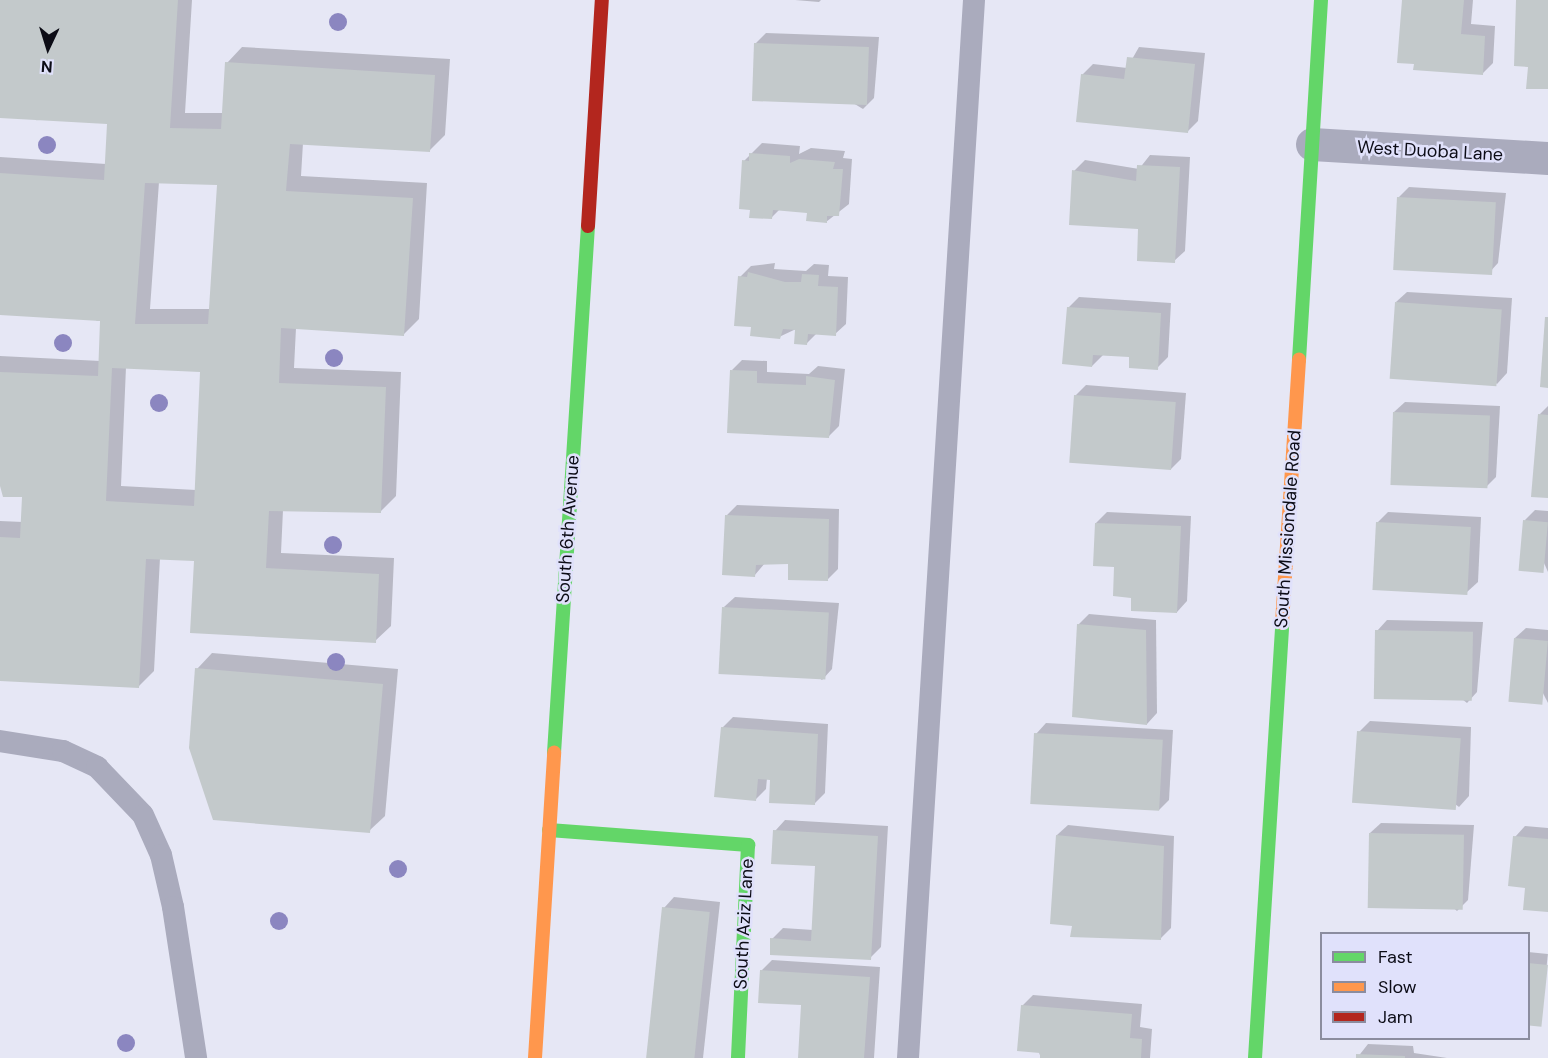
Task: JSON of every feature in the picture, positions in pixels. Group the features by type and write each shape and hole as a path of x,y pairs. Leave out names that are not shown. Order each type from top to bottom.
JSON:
{"street":[{"name":"South 6th Avenue","path":"535,1058 602,0"},
{"name":"South Missiondale Road","path":"1255,1058 1321,0"},
{"name":"West Duoba Lane","path":"1312,144 1548,158"},
{"name":"South Aziz Lane","path":"549,830 748,845 738,1058"}],"lane":[{"path":"908,1058 974,0"},
{"path":"0,741 63,751 97,767 143,815 161,855 173,907 196,1058"}],"building":[{"path":"0,0 178,0 170,128 221,129 225,62 435,75 430,152 290,144 286,191 413,198 404,336 281,328 279,383 386,387 381,513 269,511 266,568 379,574 376,643 190,633 194,561 146,559 139,688 0,681 0,537 20,538 22,497 3,497 0,486 0,372 98,376 100,321 0,315 0,173 104,180 107,124 0,118","holes":["145,183 217,185 208,324 135,324","112,368 200,372 194,506 106,501"]},
{"path":"1402,0 1464,0 1461,34 1485,36 1483,75 1413,70 1414,64 1397,63"},
{"path":"1516,0 1548,0 1548,89 1526,89 1528,67 1514,66"},
{"path":"754,43 869,47 867,105 752,101"},
{"path":"1127,57 1195,64 1188,133 1076,122 1081,74 1124,79"},
{"path":"749,153 790,156 790,163 799,159 835,162 833,169 843,169 839,216 827,216 827,223 806,221 807,213 773,210 772,219 749,218 750,210 739,209 742,160 749,161"},
{"path":"1137,165 1180,167 1175,263 1137,261 1138,229 1069,225 1072,170 1136,181"},
{"path":"1397,197 1496,202 1492,275 1393,270"},
{"path":"748,272 785,282 801,282 802,274 819,275 818,286 838,287 836,336 808,334 807,345 794,344 795,330 783,329 780,339 750,336 751,327 734,326 738,276 747,277"},
{"path":"1395,302 1502,309 1496,386 1390,379"},
{"path":"1067,307 1161,313 1158,370 1129,368 1129,357 1093,355 1092,367 1062,364"},
{"path":"1545,317 1548,317 1548,388 1540,387"},
{"path":"730,370 757,371 757,383 806,385 806,376 835,380 829,438 727,433"},
{"path":"1074,395 1176,402 1171,470 1069,463"},
{"path":"1393,412 1490,415 1487,488 1390,485"},
{"path":"1538,414 1548,415 1548,498 1531,497"},
{"path":"725,515 829,519 828,581 788,580 788,564 756,565 755,577 722,575"},
{"path":"1523,520 1548,522 1543,573 1519,571"},
{"path":"1376,522 1471,527 1467,595 1372,590"},
{"path":"1095,523 1181,526 1177,613 1131,611 1131,598 1113,596 1114,567 1093,566"},
{"path":"722,607 829,613 825,680 718,674"},
{"path":"1077,624 1146,630 1147,725 1072,717"},
{"path":"1375,630 1473,632 1472,701 1374,699"},
{"path":"1514,638 1548,641 1542,705 1508,702"},
{"path":"195,668 383,684 370,833 213,820 189,748"},
{"path":"721,727 818,734 815,805 769,803 770,780 758,779 756,801 714,797"},
{"path":"1357,731 1461,738 1456,810 1352,803"},
{"path":"1034,733 1163,740 1159,811 1030,804"},
{"path":"773,830 878,836 871,960 770,955 770,938 811,941 815,866 771,864"},
{"path":"1369,833 1464,835 1463,910 1368,908"},
{"path":"1056,835 1164,846 1161,940 1070,937 1072,926 1050,924"},
{"path":"1513,836 1548,839 1548,912 1523,910 1525,888 1508,886"},
{"path":"662,907 710,912 694,1058 646,1058"},
{"path":"1530,963 1548,965 1541,1027 1530,1026"},
{"path":"760,970 870,977 864,1058 798,1058 801,1005 758,1003"},
{"path":"1021,1005 1132,1014 1130,1038 1142,1039 1141,1058 1040,1058 1040,1053 1017,1051"},
{"path":"1356,1054 1405,1056 1405,1058 1356,1058"}],"traffic: fast":[{"path":"1299,360 1321,0"},
{"path":"554,753 588,226"},
{"path":"1255,1058 1282,623"},
{"path":"549,830 748,845 738,1058"}],"traffic: slow":[{"path":"1282,623 1299,360"},
{"path":"535,1058 554,753"}],"traffic: jam":[{"path":"588,226 602,0"}]}
